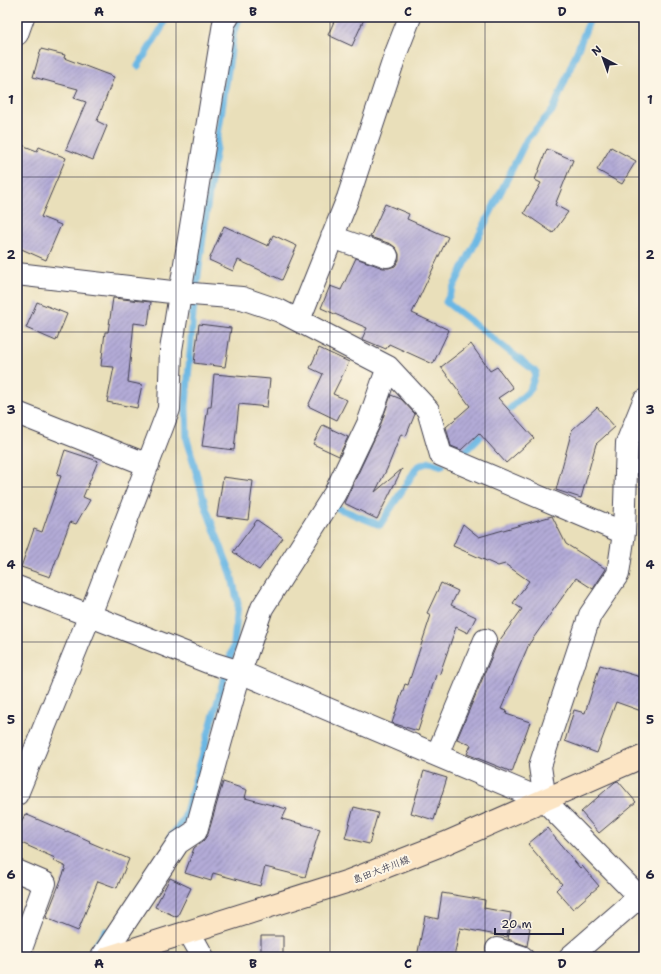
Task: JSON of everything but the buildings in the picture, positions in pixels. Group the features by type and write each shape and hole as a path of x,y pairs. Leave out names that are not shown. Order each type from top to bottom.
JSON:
{"main road":[{"name":"島田大井川線","path":"109,957 349,881 446,843 545,801 644,756"}],"street":[{"path":"17,34 23,17"},
{"path":"17,794 90,615 169,409 172,350 180,293 224,23 228,17"},
{"path":"299,320 348,198 396,53 410,17"},
{"path":"332,237 388,256"},
{"path":"17,274 180,293 242,298 280,311 388,367 428,410 441,455 624,533"},
{"path":"102,957 178,843 196,831 240,672 262,608 335,493 368,424 388,367"},
{"path":"545,801 540,766 590,614 618,574 624,533 626,443 644,401"},
{"path":"17,413 148,465"},
{"path":"17,587 208,662 240,672 545,801 642,900 570,957"},
{"path":"437,756 485,640"},
{"path":"17,872 45,883 18,957"},
{"path":"189,932 203,957"},
{"path":"497,949 522,957"}],"waterway":[{"path":"138,66 161,29 166,17"},
{"path":"170,838 184,819 234,644 238,604 231,573 206,508 187,439 186,406 193,313 207,207 234,31 240,17"},
{"path":"503,415 530,390 536,372 446,302 527,139 553,110 591,17"},
{"path":"458,458 488,429"},
{"path":"335,507 380,525 418,466 430,462 442,466"},
{"path":"88,957 106,931"}]}
